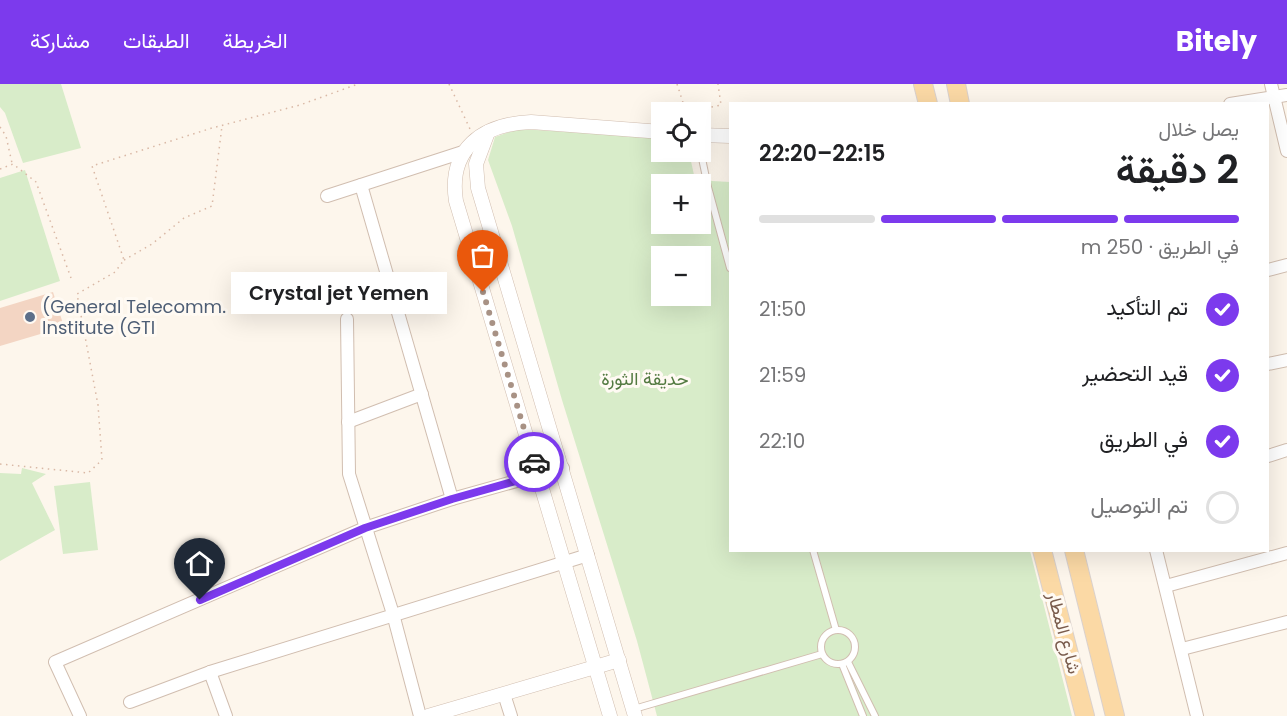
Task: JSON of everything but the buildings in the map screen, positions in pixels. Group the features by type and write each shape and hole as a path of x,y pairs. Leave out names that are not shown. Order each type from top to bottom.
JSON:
{"main road":[{"path":"923,84 928,102"},
{"path":"956,84 960,102"},
{"name":"شارع المطار","path":"1043,552 1085,716"},
{"name":"شارع المطار","path":"1074,552 1115,716"}],"street":[{"path":"1271,84 1281,96 1287,151"},
{"path":"1243,102 1281,96"},
{"path":"327,196 467,150 488,132 510,125 531,122 651,131"},
{"path":"488,132 476,164 478,188 634,713"},
{"path":"711,135 729,136"},
{"path":"467,150 476,164"},
{"path":"467,150 457,170 454,191 610,716"},
{"path":"362,185 452,499"},
{"path":"469,246 494,239"},
{"path":"1269,270 1287,265"},
{"path":"347,319 349,474 393,614 420,716"},
{"path":"1269,364 1287,360"},
{"path":"348,422 422,394"},
{"path":"1269,456 1287,450"},
{"path":"80,716 54,662 365,528 452,499 563,468"},
{"path":"1157,552 1197,716"},
{"path":"1166,586 1287,554"},
{"path":"130,702 210,672 588,555"},
{"path":"1182,648 1287,622"},
{"path":"428,716 619,660"},
{"path":"210,672 226,716"},
{"path":"504,694 511,716"}],"lane":[{"path":"703,162 729,264"},
{"path":"814,552 836,630"},
{"path":"836,630 849,633 855,644 855,650 845,663 830,662 822,654 822,640 836,630"},
{"path":"634,713 822,654"},
{"path":"845,663 862,716"},
{"path":"845,663 875,716"}],"path":[{"path":"124,260 92,166 300,105 358,84"},
{"path":"449,84 467,150"},
{"path":"677,84 683,102"},
{"path":"711,107 721,105 718,84"},
{"path":"0,464 88,473 102,460 98,405 77,294 116,272 124,260 152,244 184,218 213,206 222,126"},
{"path":"0,127 6,136 12,164 36,182 71,278"},
{"path":"0,169 12,164"}],"green space":[{"path":"0,84 61,84 81,148 23,163 5,113 0,107"},
{"name":"حديقة الثورة","path":"518,129 651,136 651,162 691,162 694,174 651,174 651,234 711,234 711,181 729,182 729,552 1030,552 1072,716 657,716 637,641 562,400 512,226 488,160 495,137"},
{"path":"25,170 60,281 0,301 0,178"},
{"path":"22,468 46,474 32,483 55,530 0,561 0,473 21,474"},
{"path":"90,482 98,550 63,554 54,486"}],"way so far":[{"path":"483,292 534,462"}],"place":[{"name":"Crystal jet Yemen","path":"483,292"},
{"name":"(General Telecomm. Institute (GTI","path":"30,317"}],"route":[{"path":"200,600 365,528 452,499 537,475 534,462"}]}
